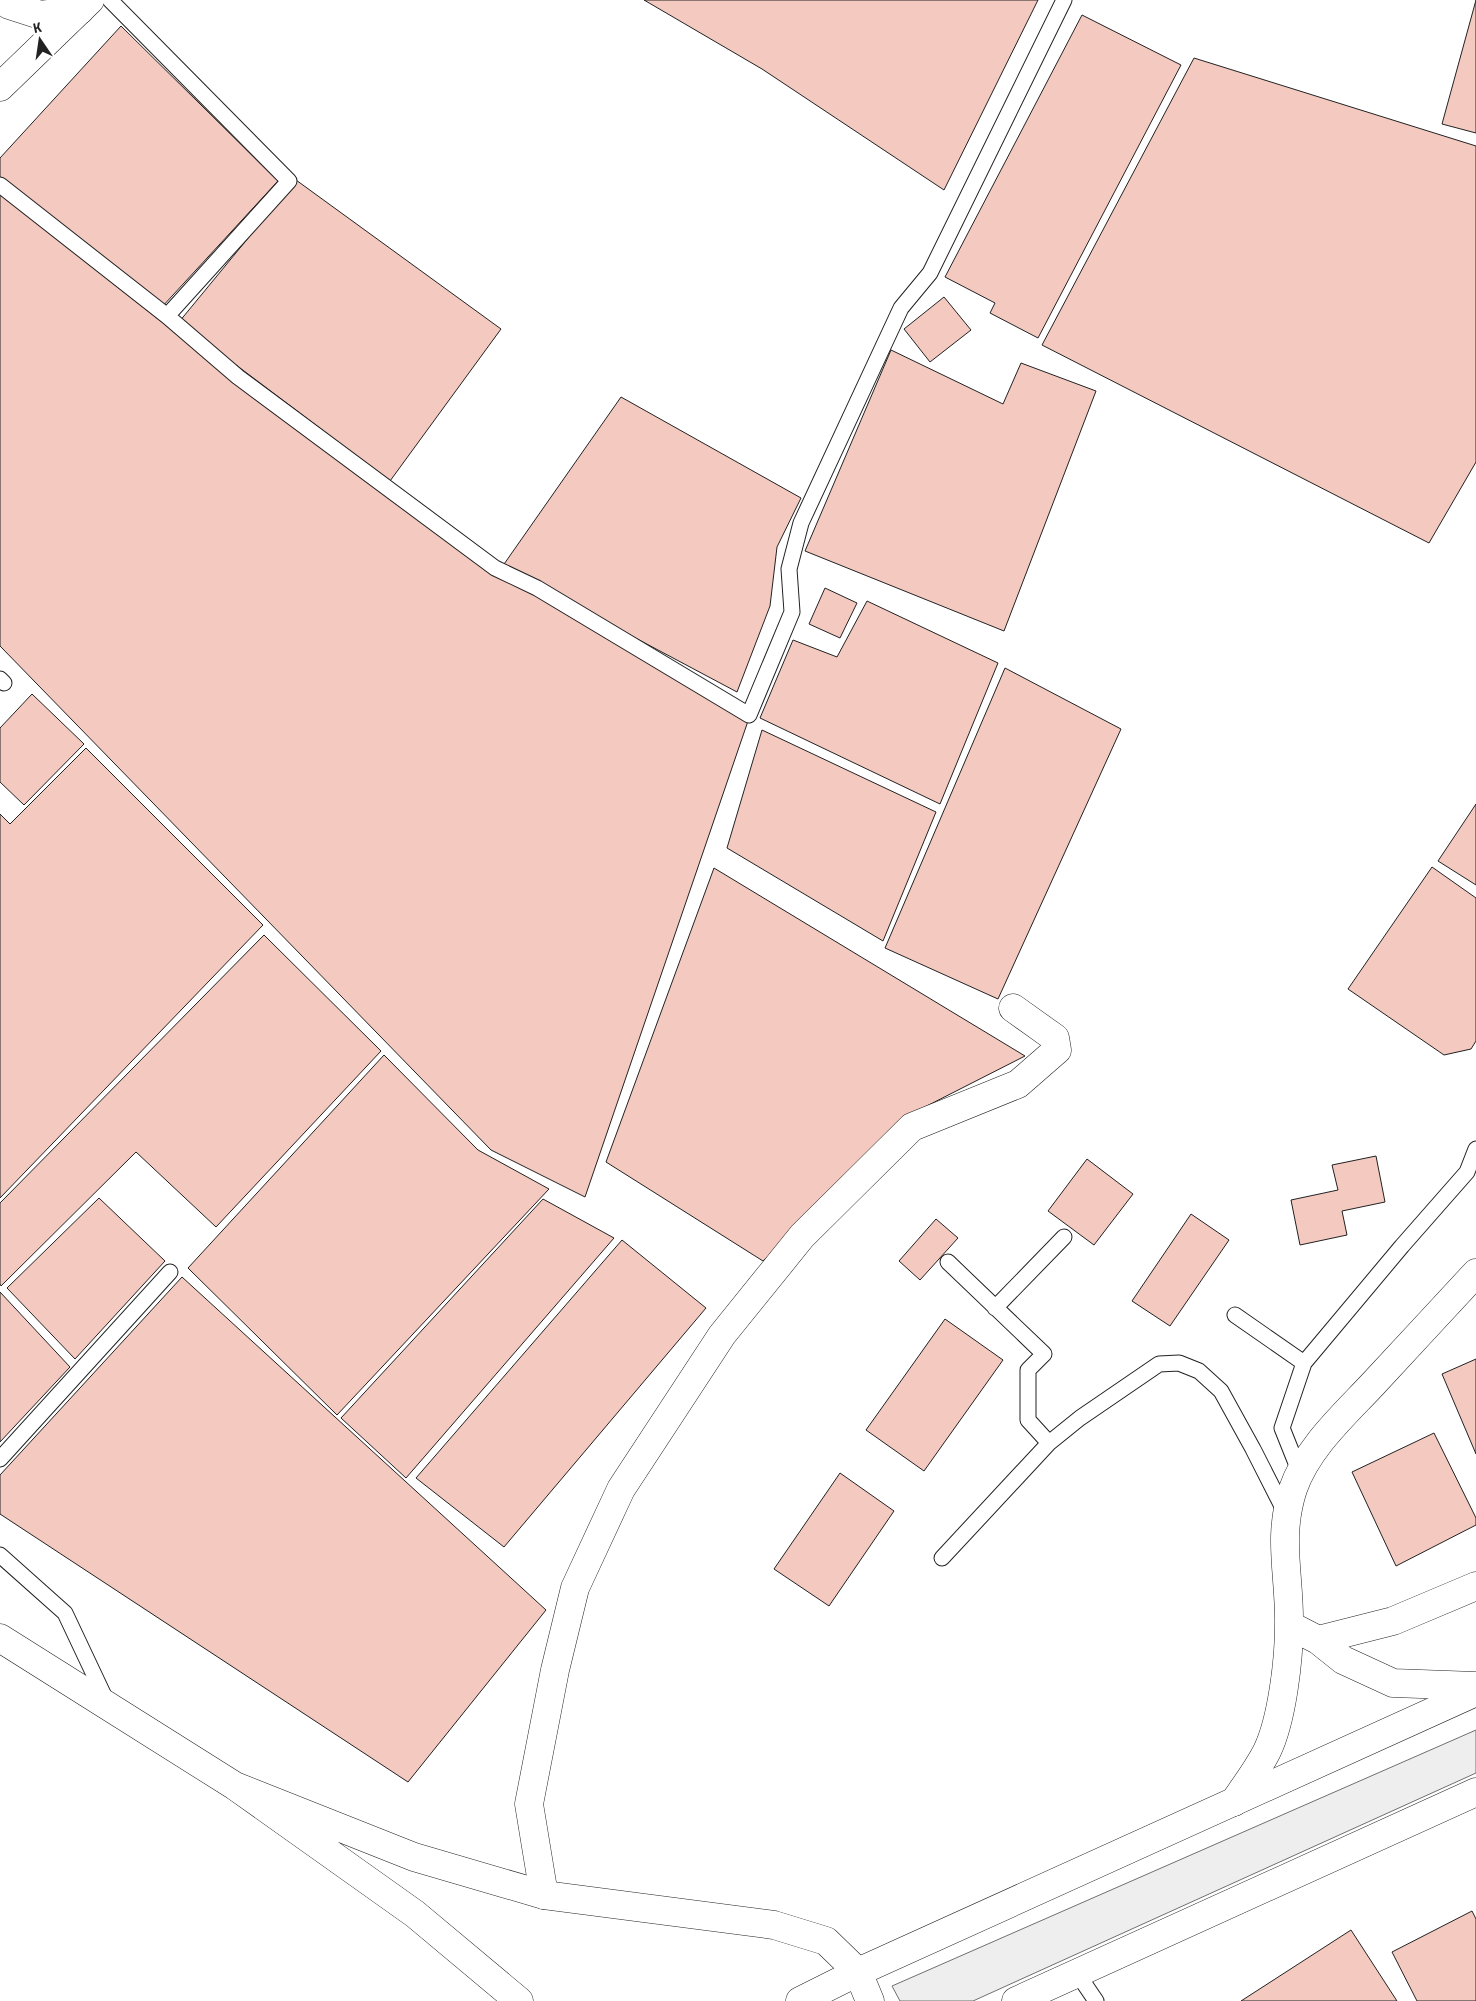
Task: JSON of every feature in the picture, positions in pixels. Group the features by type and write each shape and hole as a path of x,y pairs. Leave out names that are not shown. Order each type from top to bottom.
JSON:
{"main road":[{"path":"3,0 9,5 40,15 85,5"},
{"path":"1,79 85,5"},
{"path":"544,1895 529,1804 555,1670 575,1588 621,1488 722,1335 802,1236 912,1127 1018,1084 1057,1050 1055,1038 1012,1008"},
{"path":"1234,1802 1267,1751 1277,1721 1283,1690 1290,1625 1284,1546 1286,1514 1300,1473 1322,1440 1476,1273"},
{"path":"1318,1640 1393,1621 1476,1586"},
{"path":"1290,1625 1318,1640 1343,1660 1393,1683 1476,1686"},
{"path":"0,1638 235,1786 415,1914 519,2001"},
{"path":"800,2001 858,1972 1476,1692"},
{"path":"235,1786 414,1857 544,1895 774,1926 826,1941 858,1972 870,2001"},
{"path":"1016,2001 1476,1792"}],"lane":[{"path":"110,0 289,181 167,316"},
{"path":"0,185 167,316 238,377 495,568 537,588 749,715 792,612 789,569 801,523 901,308 930,273 1064,0"},
{"path":"1300,1473 1282,1428 1304,1363 1402,1246 1468,1172 1476,1149"},
{"path":"995,1308 1064,1237"},
{"path":"948,1262 1044,1354 1028,1370 1028,1420 1049,1443"},
{"path":"0,1459 170,1272"},
{"path":"1235,1315 1304,1363"},
{"path":"942,1558 1049,1443 1080,1418 1159,1364 1179,1363 1199,1371 1221,1391 1254,1449 1286,1514"},
{"path":"0,1555 65,1613 108,1705"},
{"path":"1077,1973 1096,2001"}],"shaded area":[{"path":"1476,1730 1476,1773 973,2001 900,2001 892,1986"}],"building":[{"path":"644,0 1038,0 944,190 762,69"},
{"path":"1476,0 1476,133 1442,124"},
{"path":"1082,15 1181,65 1038,338 990,313 995,303 945,277"},
{"path":"121,26 278,181 161,308 0,180 0,158"},
{"path":"1194,58 1476,146 1476,462 1429,543 1042,345"},
{"path":"296,180 501,329 390,481 179,322"},
{"path":"0,194 230,376 491,569 748,721 585,1197 491,1150 0,646"},
{"path":"944,297 971,330 930,362 904,329"},
{"path":"891,350 1003,404 1021,363 1096,391 1004,631 805,551"},
{"path":"621,397 801,498 777,547 770,606 737,692 502,567"},
{"path":"825,588 857,603 840,638 809,624"},
{"path":"867,601 998,663 940,804 760,718 793,640 837,657"},
{"path":"1005,668 1121,729 998,999 885,948"},
{"path":"32,694 84,744 24,805 0,782 0,728"},
{"path":"762,730 936,812 883,941 727,848"},
{"path":"86,748 263,925 0,1198 0,814 10,824"},
{"path":"1476,804 1476,885 1438,861"},
{"path":"1432,867 1476,898 1476,1041 1471,1049 1444,1055 1348,989"},
{"path":"714,868 1025,1056 909,1115 763,1261 606,1162"},
{"path":"264,935 381,1051 216,1227 136,1152 1,1286 0,1203"},
{"path":"384,1055 478,1150 549,1189 337,1415 188,1268"},
{"path":"1376,1156 1385,1202 1342,1211 1347,1235 1300,1245 1291,1200 1338,1190 1332,1165"},
{"path":"1087,1159 1133,1194 1094,1245 1048,1211"},
{"path":"99,1198 165,1261 75,1359 7,1288"},
{"path":"543,1199 614,1238 406,1478 341,1418"},
{"path":"1191,1214 1229,1240 1170,1326 1132,1301"},
{"path":"936,1219 958,1238 920,1280 899,1261"},
{"path":"622,1240 706,1308 504,1547 416,1478"},
{"path":"182,1277 546,1610 408,1782 0,1514 0,1475"},
{"path":"0,1292 70,1367 0,1442"},
{"path":"945,1319 1003,1360 924,1471 866,1430"},
{"path":"1476,1359 1476,1454 1442,1374"},
{"path":"1434,1433 1476,1518 1476,1525 1396,1566 1352,1472"},
{"path":"840,1473 894,1511 829,1606 774,1569"},
{"path":"1472,1911 1476,1919 1476,2001 1417,2001 1392,1952"},
{"path":"1351,1930 1397,2001 1241,2001"}]}
